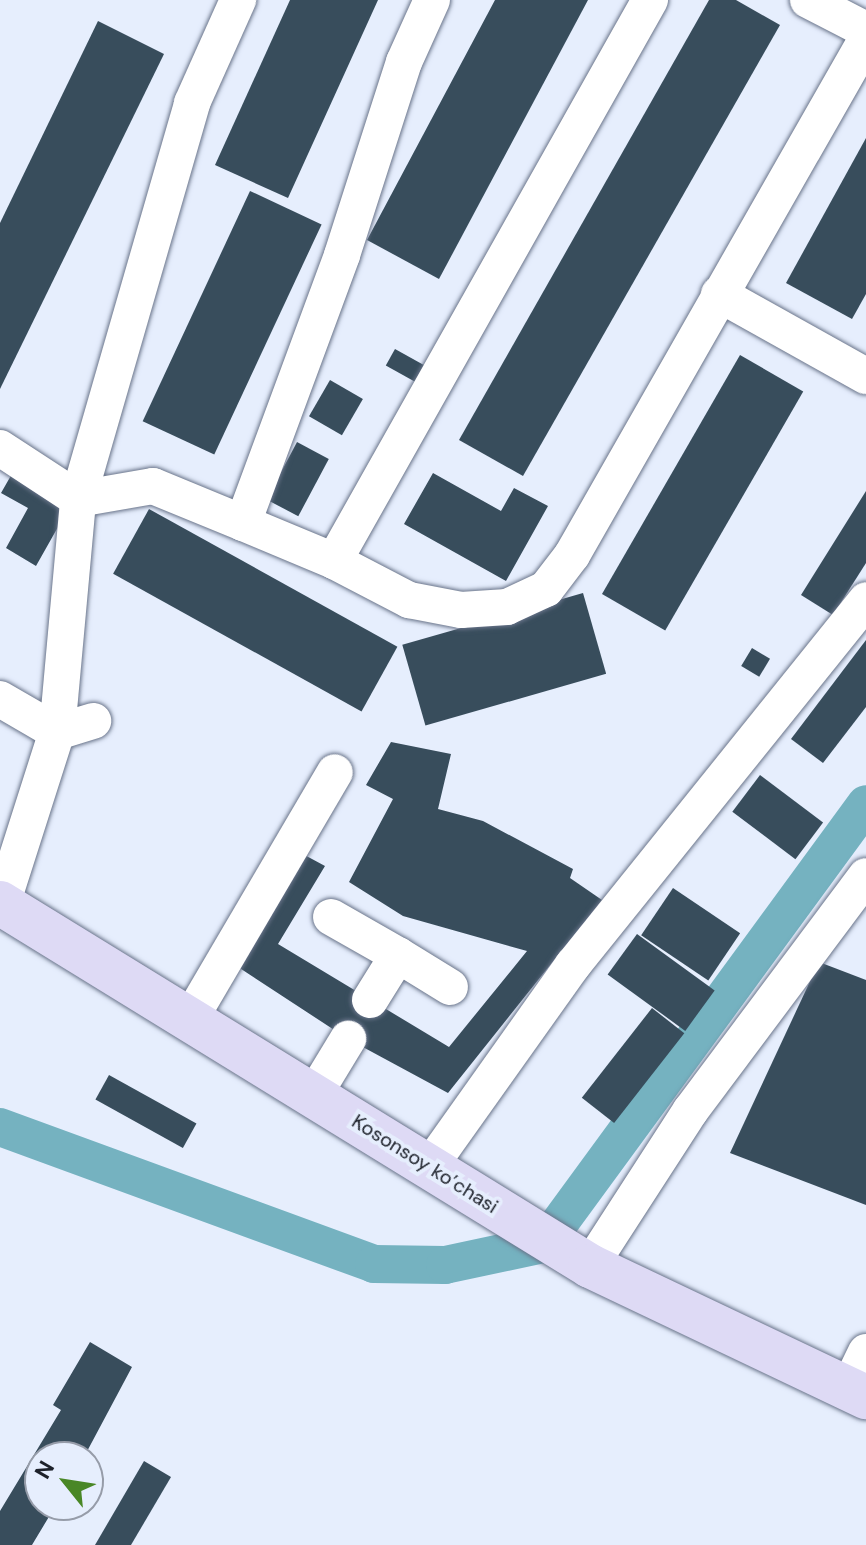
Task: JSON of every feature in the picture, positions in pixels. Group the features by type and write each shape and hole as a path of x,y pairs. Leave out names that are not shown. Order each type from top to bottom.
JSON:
{"main road":[{"name":"Kosonsoy ko’chasi","path":"1,903 590,1266 860,1379"}],"street":[{"path":"1,903 57,732 78,499 192,103 238,0"},
{"path":"243,523 342,255 404,62 432,0"},
{"path":"334,561 650,0"},
{"path":"808,0 866,30"},
{"path":"0,448 78,499 153,486 334,561 409,600 461,610 507,607 546,589 572,555 866,40"},
{"path":"719,294 866,376"},
{"path":"430,1166 573,965 866,600"},
{"path":"0,699 57,732 93,721"},
{"path":"190,1019 335,772"},
{"path":"590,1266 691,1110 866,876"},
{"path":"331,917 450,987"},
{"path":"370,1000 398,955"},
{"path":"314,1095 348,1039"}],"building":[{"path":"290,0 378,0 288,198 215,165"},
{"path":"495,0 588,0 439,279 367,240"},
{"path":"709,0 736,0 780,25 523,476 459,440"},
{"path":"98,21 164,54 0,389 0,223"},
{"path":"866,138 866,294 852,319 786,283"},
{"path":"250,191 322,224 214,455 143,421"},
{"path":"395,349 427,367 418,384 386,366"},
{"path":"740,355 803,392 665,631 602,594"},
{"path":"330,380 363,399 342,435 309,416"},
{"path":"297,442 329,459 298,516 266,499"},
{"path":"13,472 71,504 36,566 6,548 28,508 1,493"},
{"path":"433,473 501,511 514,488 548,506 506,581 404,524"},
{"path":"866,491 866,563 833,615 801,595"},
{"path":"149,509 397,647 362,711 113,574"},
{"path":"583,593 606,674 425,726 402,645"},
{"path":"866,640 866,707 823,763 791,739"},
{"path":"752,648 770,659 759,677 741,666"},
{"path":"391,742 451,754 438,809 483,821 573,869 570,878 602,900 448,1093 348,1039 235,965 299,852 325,866 278,944 449,1047 527,951 403,916 349,882 393,799 366,785"},
{"path":"760,775 823,823 795,859 732,812"},
{"path":"673,888 740,933 708,981 641,935"},
{"path":"637,934 715,990 685,1031 608,974"},
{"path":"819,962 866,980 866,1205 730,1153"},
{"path":"652,1008 684,1033 614,1123 582,1098"},
{"path":"109,1075 196,1123 183,1148 95,1099"},
{"path":"90,1342 132,1367 93,1441 42,1441 61,1410 53,1405"},
{"path":"144,1461 171,1477 131,1545 95,1545"},
{"path":"24,1471 24,1521 46,1521 32,1545 0,1545 0,1511"}],"waterway":[{"path":"0,1127 374,1264 445,1265 544,1244 866,804"}]}
